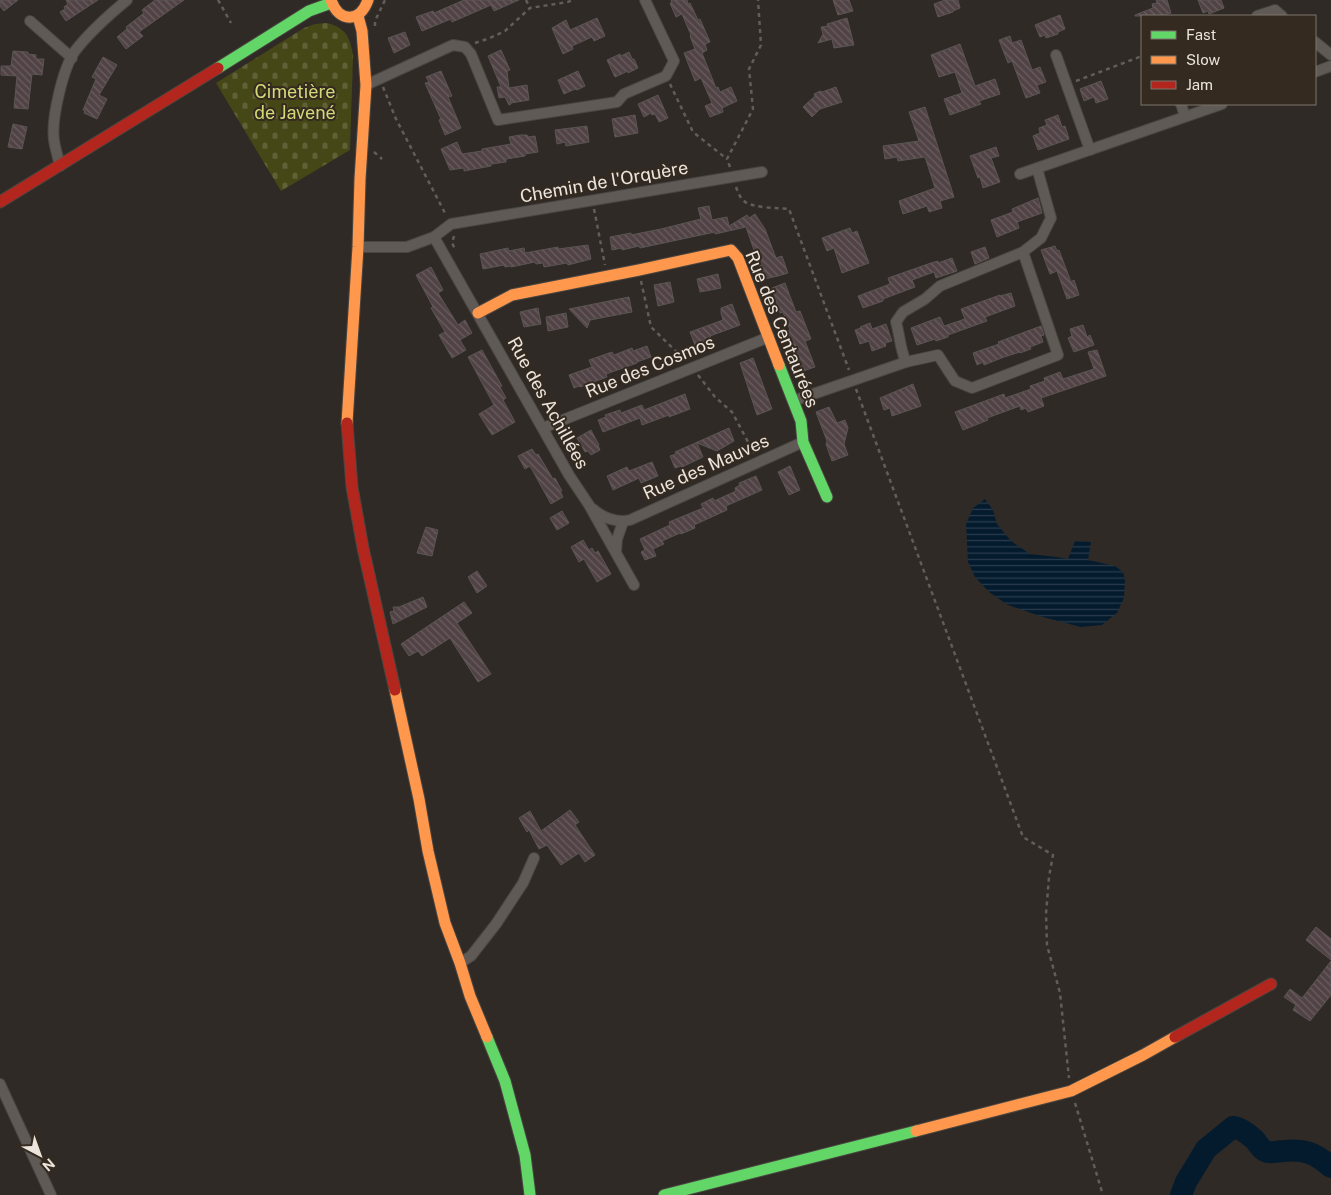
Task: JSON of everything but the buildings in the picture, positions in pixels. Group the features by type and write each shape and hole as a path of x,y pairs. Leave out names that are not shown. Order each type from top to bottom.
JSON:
{"street":[{"path":"60,166 53,126 60,85 74,52 127,0"},
{"path":"1,199 60,166 309,11 331,1 341,16 358,16 367,6 368,0"},
{"path":"366,85 453,45 465,47 471,54 498,120 617,102 624,94 666,76 674,61 646,0"},
{"path":"1261,15 1274,10 1281,15"},
{"path":"358,16 362,31 366,85 347,429 352,487 363,548 445,923 470,996 505,1081 526,1155 530,1195"},
{"path":"30,21 72,58"},
{"path":"1316,43 1331,55"},
{"path":"1056,55 1090,150"},
{"path":"1316,72 1331,66"},
{"path":"1181,105 1185,116"},
{"path":"1020,174 1219,105"},
{"path":"906,362 901,350 901,338 896,322 903,312 925,299 940,286 1023,252 1041,238 1051,218 1037,168"},
{"name":"Chemin de l'Orquère","path":"451,224 762,172"},
{"path":"358,247 407,247 434,237 451,224"},
{"name":"Rue des Achillées","path":"434,237 569,475 634,584"},
{"name":"Rue des Centaurées","path":"478,313 512,295 731,250 738,258 769,337 801,421 803,442 827,497"},
{"path":"793,401 906,362 938,355 955,381 972,388 1058,355 1023,252"},
{"name":"Rue des Cosmos","path":"543,428 769,337"},
{"name":"Rue des Mauves","path":"623,522 803,442"},
{"path":"589,506 600,515 623,522 617,539 616,552"},
{"path":"460,963 471,956 496,924 523,883 534,858"},
{"path":"664,1195 1071,1091 1143,1056 1271,984"},
{"path":"0,1084 50,1195"}],"path":[{"path":"218,0 231,23"},
{"path":"526,0 530,8"},
{"path":"465,47 505,30 530,8 572,0"},
{"path":"752,109 749,70 761,45 758,0"},
{"path":"374,30 376,21 386,1"},
{"path":"1066,84 1141,56"},
{"path":"666,76 693,132 727,159"},
{"path":"379,79 396,119 451,224 454,234 452,242 457,255"},
{"path":"592,201 608,276"},
{"path":"789,209 1022,837 1053,855 1046,914 1047,945 1060,993 1071,1091 1103,1195"},
{"path":"754,453 761,450"}],"green space":[{"name":"Cimetière de Javené","path":"327,23 339,28 346,34 352,49 350,150 281,191 216,83 304,28 315,24"}],"water":[{"path":"985,499 993,510 997,524 1011,541 1030,554 1068,559 1075,541 1091,542 1088,560 1115,566 1123,572 1125,580 1124,598 1117,613 1102,625 1081,627 1008,605 989,592 975,577 968,562 966,524 973,508"}],"waterway":[{"path":"1181,1195 1186,1182 1206,1149 1233,1127 1247,1133 1266,1151 1304,1151 1315,1155 1331,1167"}],"traffic: fast":[{"path":"218,68 309,11 331,3"},
{"path":"779,365 801,421 803,442 827,497"},
{"path":"487,1037 505,1081 525,1155 530,1195"},
{"path":"664,1195 916,1131"}],"traffic: slow":[{"path":"331,0 339,13 349,17 360,13 368,0"},
{"path":"347,423 366,85 362,31 358,16"},
{"path":"478,313 512,295 731,250 738,258 779,365"},
{"path":"395,690 419,799 428,851 445,923 470,996 487,1037"},
{"path":"916,1131 1071,1091 1175,1037"}],"traffic: jam":[{"path":"0,202 218,68"},
{"path":"347,423 352,487 363,548 395,690"},
{"path":"1175,1037 1271,984"}]}
